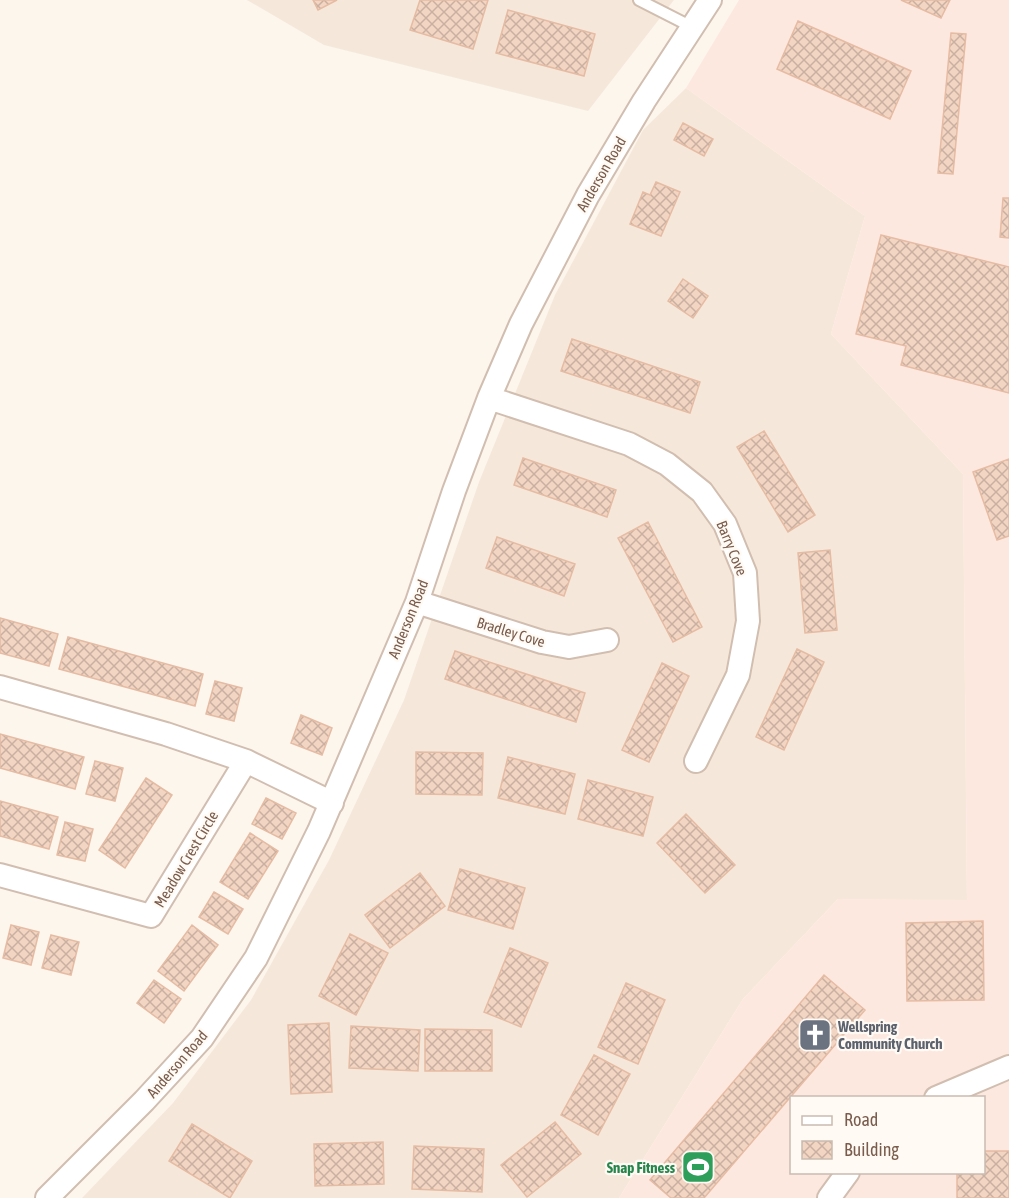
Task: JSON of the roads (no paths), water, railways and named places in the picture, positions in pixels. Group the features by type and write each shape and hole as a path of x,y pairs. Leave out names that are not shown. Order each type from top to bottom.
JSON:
{"street":[{"name":"Anderson Road","path":"47,1198 144,1101 202,1038 255,958 332,802 417,602 454,491 520,324 588,195 644,101 710,0"},
{"name":"Barry Cove","path":"489,398 639,449 667,464 702,492 725,524 745,573 748,621 738,675 696,761"},
{"name":"Bradley Cove","path":"417,602 542,642 569,647 607,640"},
{"path":"0,687 166,734 246,761 332,802"},
{"name":"Meadow Crest Circle","path":"0,875 151,916 246,761"},
{"path":"941,1096 1009,1067"},
{"path":"829,1198 847,1174"}],"lane":[{"path":"639,0 692,27"}],"place":[{"name":"Wellspring Community Church","path":"815,1035"},
{"name":"Snap Fitness","path":"698,1167"}]}
